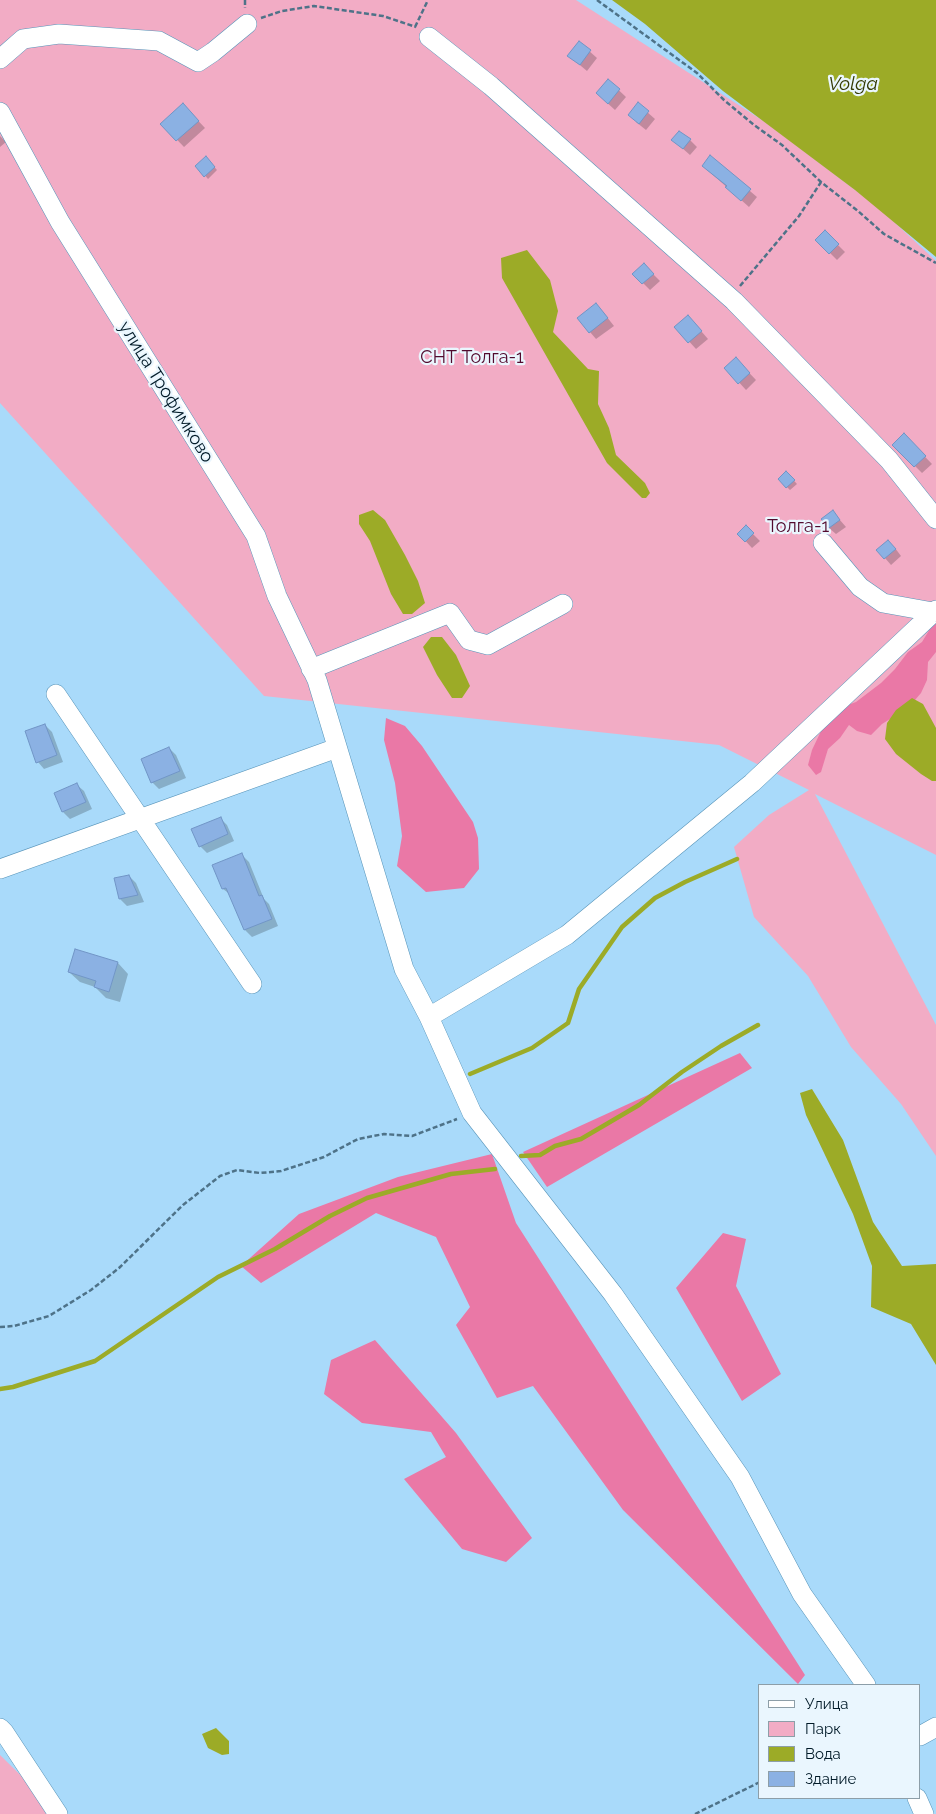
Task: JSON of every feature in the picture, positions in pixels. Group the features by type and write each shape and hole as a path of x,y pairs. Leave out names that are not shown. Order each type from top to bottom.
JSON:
{"street":[{"path":"0,59 23,39 59,34 159,41 198,62 247,24"},
{"path":"422,32 491,86 730,297 889,460 936,519"},
{"name":"улица Трофимково","path":"0,112 60,222 256,536 276,596 314,674 404,969 429,1017 472,1113 613,1294 740,1478 802,1594 865,1684"},
{"path":"823,543 860,587 883,603 934,611"},
{"path":"314,674 450,613 469,640 488,645 563,604"},
{"path":"429,1017 567,935 752,783 934,611"},
{"path":"56,694 252,984"},
{"path":"0,869 337,748"},
{"path":"921,1735 936,1727"},
{"path":"0,1728 58,1814"},
{"path":"916,1799 924,1814"}],"path":[{"path":"245,0 247,24 282,11 314,6 383,16 422,32 428,0"},
{"path":"597,0 697,73 724,100 782,145 820,182 858,210 884,234 936,264"},
{"path":"730,297 799,216 820,182"},
{"path":"0,1327 14,1326 49,1316 91,1290 119,1268 183,1205 220,1176 237,1170 260,1173 280,1171 324,1157 358,1139 384,1134 412,1136 472,1113"},
{"path":"695,1814 758,1783"}],"green space":[{"name":"СНТ Толга-1","path":"0,0 576,0 768,124 879,208 936,261 936,855 815,794 936,1025 936,1156 901,1104 851,1047 808,976 754,917 734,847 769,815 809,790 719,745 264,696 0,403"},
{"path":"0,1755 60,1814 0,1814"}],"shaded area":[{"path":"936,619 936,652 928,662 927,680 921,693 909,707 882,724 871,735 857,731 849,725 840,738 828,749 821,772 816,775 808,765 812,750 822,729 845,706 856,702 881,683 908,652 922,642"},
{"path":"386,718 405,726 422,746 473,822 478,838 479,869 464,888 426,892 397,866 402,836 395,783 384,740"},
{"path":"740,1053 752,1068 547,1187 523,1152"},
{"path":"492,1154 516,1223 805,1675 798,1684 623,1510 533,1386 497,1398 456,1325 470,1307 436,1237 376,1213 261,1283 241,1266 299,1214 398,1177"},
{"path":"723,1233 746,1239 736,1286 781,1374 742,1401 676,1288"},
{"path":"375,1340 456,1433 532,1538 506,1562 462,1549 404,1479 446,1457 431,1432 362,1423 324,1394 331,1360"}],"water":[{"name":"Volga","path":"612,0 936,0 936,257 855,190 723,91 645,24"},
{"path":"527,250 550,280 558,311 553,332 588,369 599,371 598,404 609,428 616,455 645,483 650,493 646,498 642,498 607,463 502,278 501,258"},
{"path":"373,510 385,520 418,581 425,603 412,614 403,614 391,594 370,541 359,524 359,515"},
{"path":"431,637 442,637 456,655 470,686 462,698 452,698 437,675 423,647"},
{"path":"912,698 923,704 936,728 936,781 932,781 921,774 896,754 885,739 887,723 896,710"},
{"path":"812,1089 843,1140 873,1222 902,1266 936,1264 936,1365 911,1324 871,1307 872,1266 853,1214 806,1115 800,1093"},
{"path":"216,1728 229,1741 229,1754 222,1755 208,1748 202,1734"}],"building":[{"path":"579,41 591,50 580,65 567,56"},
{"path":"608,79 620,89 608,104 596,93"},
{"path":"638,102 649,111 639,124 628,115"},
{"path":"183,103 199,121 176,141 160,124"},
{"path":"679,131 691,139 683,149 671,140"},
{"path":"710,155 751,189 741,201 725,187 727,186 702,166"},
{"path":"206,156 215,167 204,177 195,166"},
{"path":"825,230 839,244 829,254 815,240"},
{"path":"644,263 654,274 642,284 632,274"},
{"path":"596,303 608,318 589,333 577,318"},
{"path":"688,315 702,331 688,343 674,327"},
{"path":"736,357 750,373 738,384 724,368"},
{"path":"904,433 926,456 914,467 892,445"},
{"path":"786,471 795,480 786,488 778,479"},
{"path":"833,510 840,520 829,528 821,519"},
{"path":"746,525 754,533 745,542 737,534"},
{"path":"888,540 896,549 884,559 876,550"},
{"path":"45,724 57,755 36,763 25,731"},
{"path":"169,747 180,771 151,783 141,759"},
{"path":"77,783 86,802 62,812 54,793"},
{"path":"221,817 228,834 199,847 191,829"},
{"path":"242,853 259,896 262,895 272,919 244,930 226,888 222,889 212,865"},
{"path":"129,875 138,895 119,899 114,878"},
{"path":"75,949 118,962 109,992 94,987 96,981 68,972"}],"waterway":[{"path":"470,1074 532,1048 568,1023 579,989 622,927 655,898 685,882 737,859"},
{"path":"521,1156 540,1155 555,1146 581,1139 639,1105 682,1072 721,1046 758,1025"},
{"path":"0,1389 13,1387 95,1361 218,1277 275,1249 330,1216 367,1198 451,1174 495,1169"}],"park label":[{"name":"Толга-1","path":"798,527"}]}
